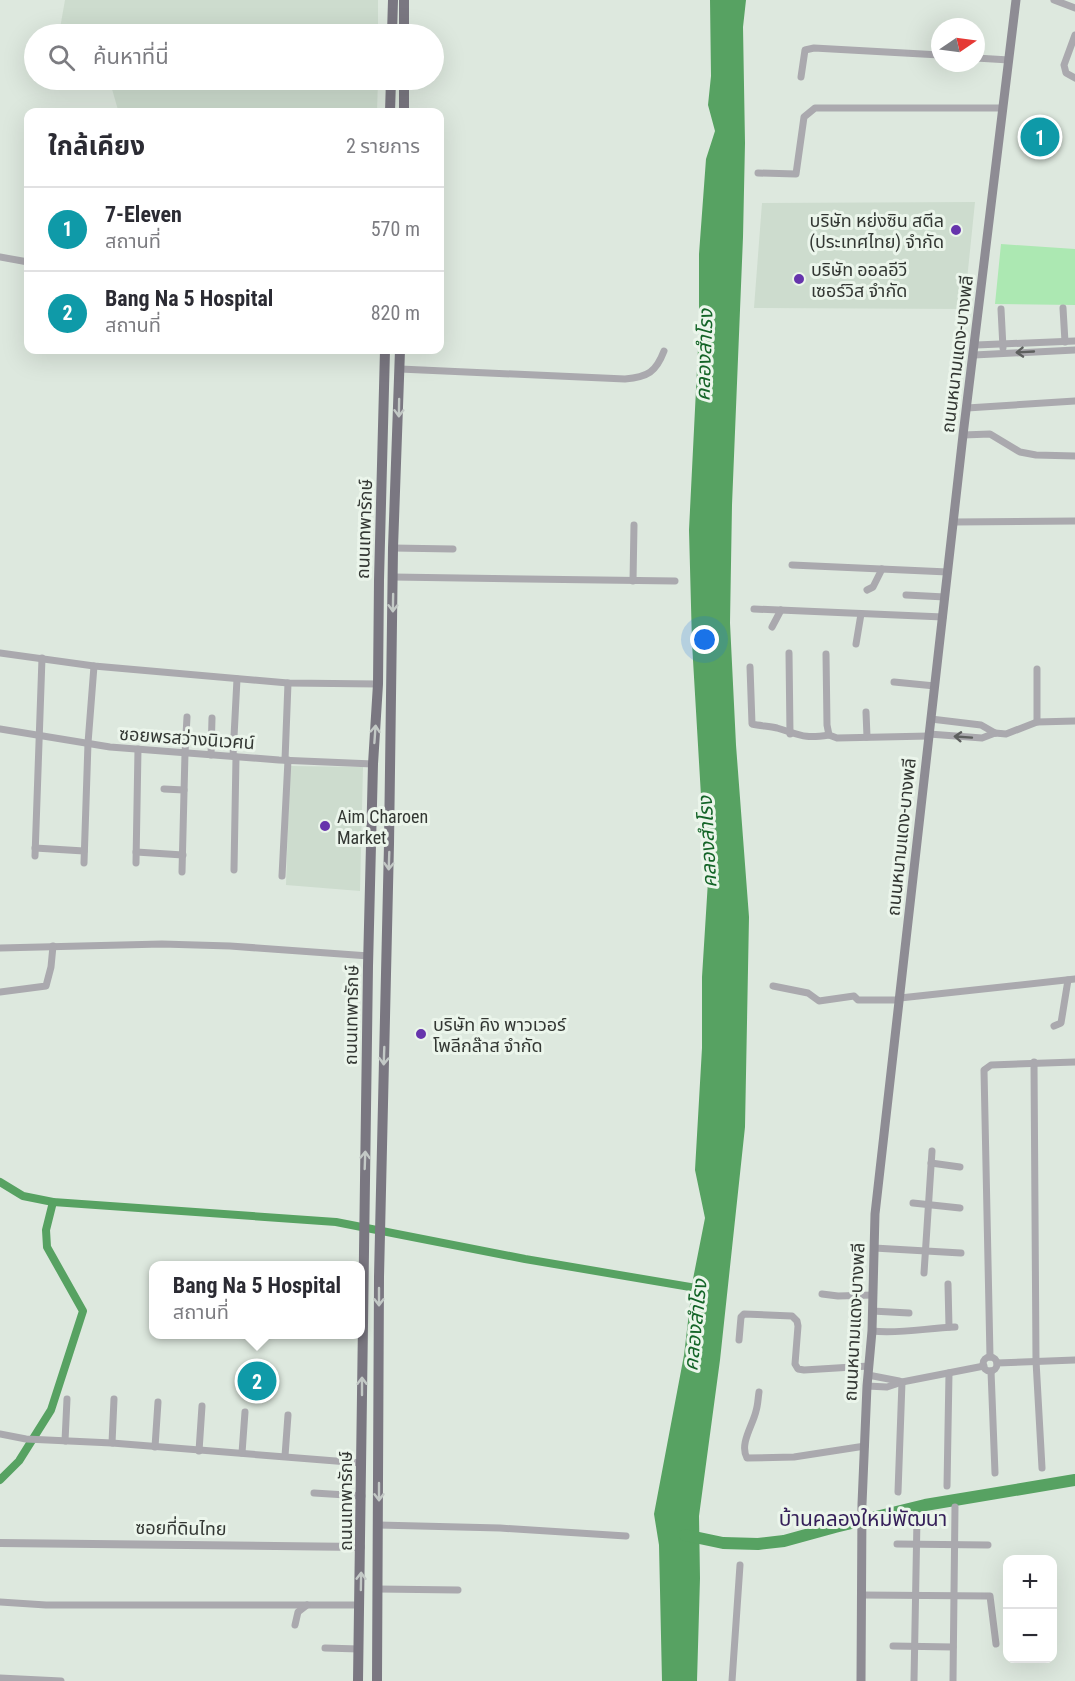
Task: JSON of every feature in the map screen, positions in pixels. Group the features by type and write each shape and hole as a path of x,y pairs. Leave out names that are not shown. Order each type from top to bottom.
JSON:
{"main road":[{"path":"392,24 393,0"},
{"path":"404,0 404,24"},
{"name":"ถนนหนามแดง-บางพลี","path":"861,1681 862,1504 867,1386 872,1331 875,1214 963,435 1016,0"},
{"path":"390,108 391,90"},
{"path":"404,90 404,108"},
{"name":"ถนนเทพารักษ์","path":"363,1261 373,764 378,684 386,354"},
{"name":"ถนนเทพารักษ์","path":"377,1681 381,1222 393,548 400,354"},
{"name":"ถนนเทพารักษ์","path":"358,1681 363,1339"}],"street":[{"path":"1054,0 1075,8"},
{"path":"1075,35 1064,65 1066,73 1075,78"},
{"path":"801,77 805,50 814,48 931,54"},
{"path":"985,59 1009,60"},
{"path":"758,173 796,174 804,117 815,108 1003,108"},
{"path":"0,257 24,261"},
{"path":"1063,308 1065,342"},
{"path":"1001,309 1003,354"},
{"path":"975,350 1003,344 1075,341"},
{"path":"975,350 1003,354 1075,350"},
{"path":"400,369 635,378 656,369 664,351"},
{"path":"967,408 1075,401"},
{"path":"963,435 990,434 1020,452 1036,455 1075,456"},
{"path":"954,522 1075,521"},
{"path":"633,580 634,525"},
{"path":"393,548 453,549"},
{"path":"792,565 948,572"},
{"path":"867,590 873,587 882,569"},
{"path":"393,577 675,581"},
{"path":"906,595 945,597"},
{"path":"754,609 943,617"},
{"path":"772,627 781,610"},
{"path":"856,644 861,614"},
{"path":"0,652 94,666 237,679 288,683 378,684"},
{"path":"789,653 790,734"},
{"path":"826,654 827,725 830,735"},
{"path":"42,658 35,852 84,851"},
{"path":"84,862 88,743 94,666"},
{"path":"750,667 752,724 777,728 790,734 809,738 830,735 837,738 929,735 982,738 995,733"},
{"path":"1037,669 1037,722"},
{"path":"234,870 237,679"},
{"path":"894,682 935,686"},
{"path":"282,876 288,683"},
{"path":"866,712 867,737"},
{"path":"182,872 187,717"},
{"path":"211,755 212,718"},
{"path":"931,719 981,725 995,733 1006,734 1037,722 1075,721"},
{"name":"ซอยพรสว่างนิเวศน์","path":"0,729 138,749 373,764"},
{"path":"136,863 138,749"},
{"path":"164,789 184,790"},
{"path":"136,852 183,855"},
{"path":"0,948 162,944 230,945 369,956"},
{"path":"0,992 46,986 50,974 53,946"},
{"path":"773,986 807,993 819,1001 854,996 858,1000 899,999 1072,979 1061,1023 1054,1026"},
{"path":"1034,1062 1036,1361 1042,1468"},
{"path":"990,1357 984,1070 991,1065 1075,1062"},
{"path":"924,1273 932,1151"},
{"path":"931,1163 960,1167"},
{"path":"913,1203 960,1208"},
{"path":"874,1248 961,1253"},
{"path":"872,1331 894,1333 931,1327 952,1327 948,1284"},
{"path":"822,1294 838,1296 873,1294"},
{"path":"872,1311 909,1313"},
{"path":"739,1340 741,1317 744,1314 792,1316 798,1326 795,1364 798,1369 868,1371 902,1382"},
{"path":"990,1357 997,1362 1075,1360"},
{"path":"984,1366 985,1360 990,1357"},
{"path":"991,1371 996,1367 997,1362"},
{"path":"984,1366 991,1371"},
{"path":"867,1386 887,1387 984,1366"},
{"path":"991,1371 995,1473"},
{"path":"947,1486 949,1373"},
{"path":"898,1492 902,1382"},
{"path":"759,1392 755,1415 749,1429 745,1454 747,1458 794,1456 865,1446"},
{"path":"65,1441 67,1399"},
{"path":"112,1443 114,1400"},
{"path":"155,1447 158,1402"},
{"path":"199,1451 202,1406"},
{"path":"242,1453 245,1412"},
{"path":"285,1456 288,1415"},
{"path":"0,1434 26,1439 112,1443 362,1463"},
{"path":"314,1493 362,1496"},
{"path":"953,1681 955,1507"},
{"path":"914,1681 916,1518"},
{"path":"378,1525 500,1528 626,1536"},
{"name":"ซอยที่ดินไทย","path":"0,1543 361,1547"},
{"path":"897,1545 988,1545"},
{"path":"732,1681 740,1565"},
{"path":"378,1589 458,1590"},
{"path":"861,1595 990,1596 996,1644"},
{"path":"0,1602 46,1605 360,1605"},
{"path":"295,1625 300,1609 309,1604"},
{"path":"894,1646 954,1647"},
{"path":"325,1648 359,1649"},
{"path":"0,1678 61,1681"}],"shaded area":[{"path":"65,0 378,0 378,24 61,24"},
{"path":"112,90 378,90 377,108 117,108"},
{"path":"975,202 964,309 754,308 762,203"},
{"path":"1001,244 1075,249 1075,305 995,304"},
{"name":"Aim Charoen Market","path":"290,766 363,767 360,891 286,885"}],"water":[{"name":"คลองสำโรง","path":"710,0 746,0 743,27 745,143 743,237 732,505 730,623 736,745 749,917 745,1127 720,1360 699,1516 697,1681 662,1681 659,1545 654,1514 684,1355 693,1279 705,1218 695,1170 708,881 692,643 689,530 699,329 699,254 706,159 715,131 708,105 711,76"}],"waterway":[{"name":"คลองสำโรง","path":"0,1182 23,1196 53,1202 336,1222 525,1259 702,1289"},
{"path":"0,1480 19,1461 51,1410 83,1311 47,1247 46,1230 53,1202"},
{"path":"685,1535 723,1543 758,1544 784,1541 925,1505 1075,1480"}],"place":[{"name":"7-Eleven","path":"1040,137"},
{"name":"บริษัท หย่งซิน สตีล (ประเทศไทย) จํากัด","path":"956,230"},
{"name":"บริษัท ออลอีวี เซอร์วิส จำกัด","path":"799,279"},
{"name":"Aim Charoen Market","path":"325,826"},
{"name":"บริษัท คิง พาวเวอร์ โพลีกล๊าส จำกัด","path":"421,1034"},
{"name":"Bang Na 5 Hospital","path":"257,1381"}],"district":[{"name":"บ้านคลองใหม่พัฒนา","path":"863,1519"}]}
